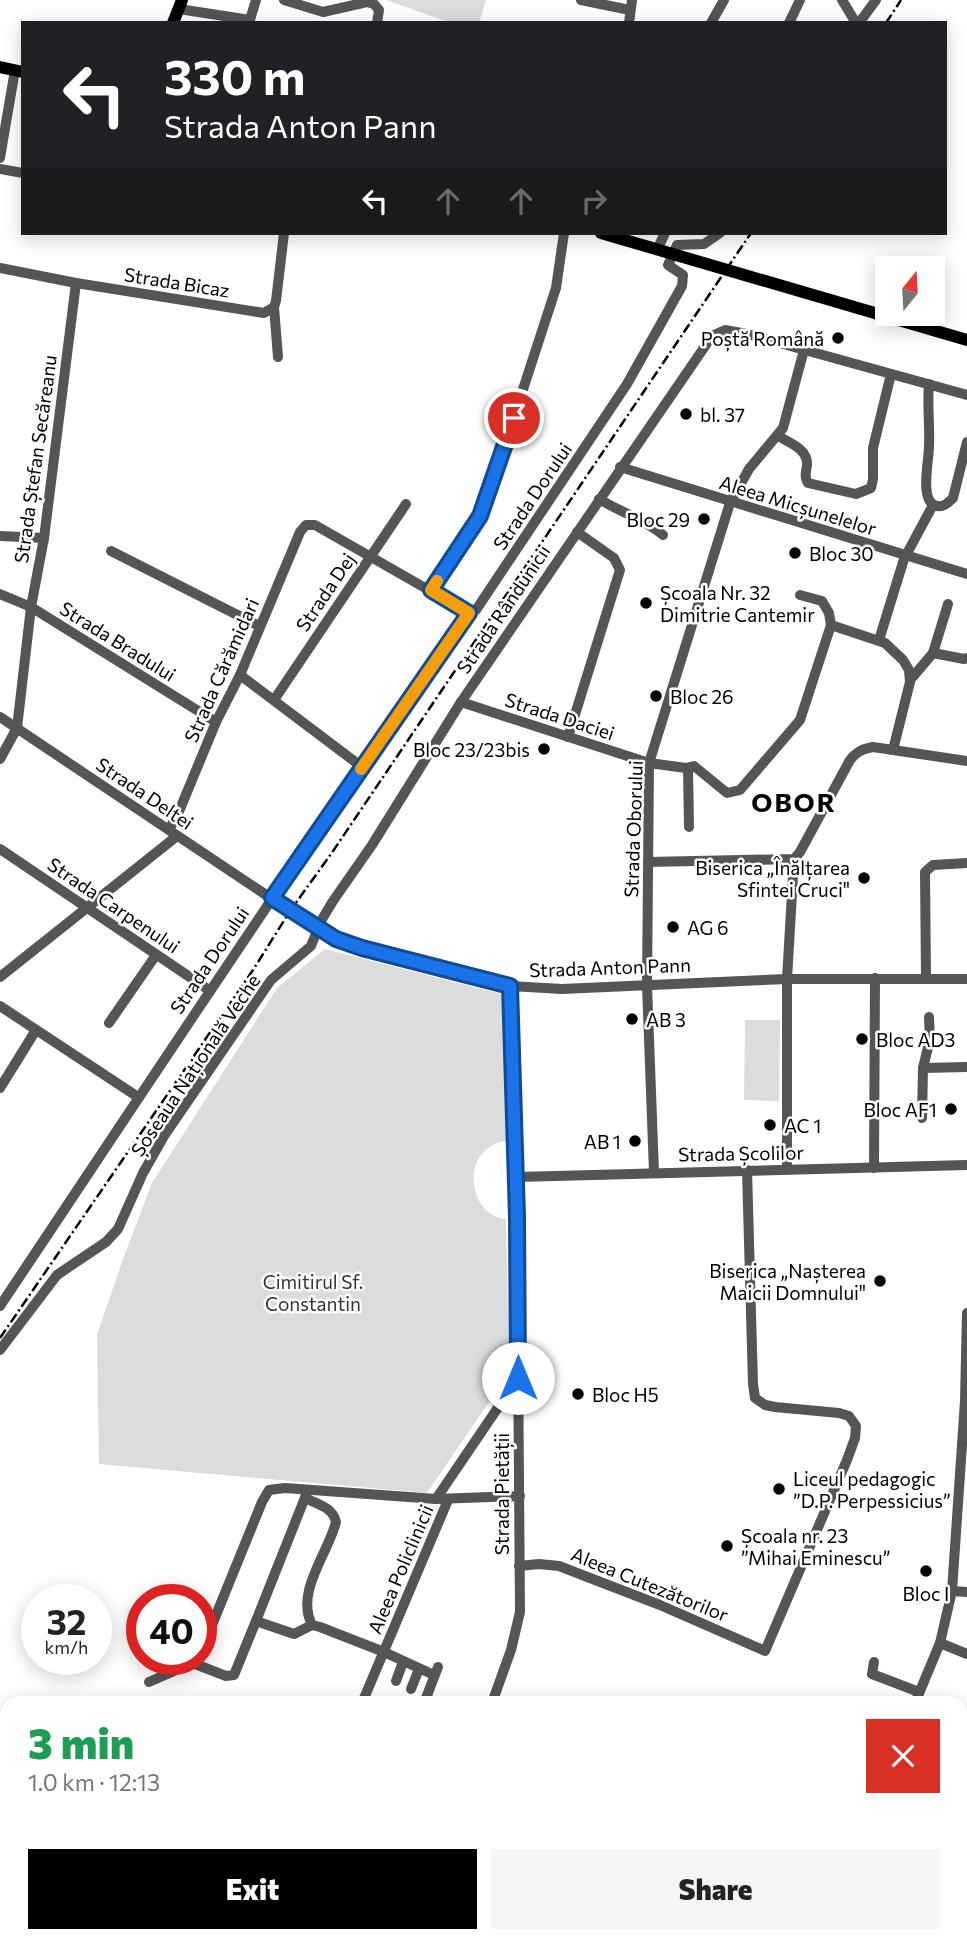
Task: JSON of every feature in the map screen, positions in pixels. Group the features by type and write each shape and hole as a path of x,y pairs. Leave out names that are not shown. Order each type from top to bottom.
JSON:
{"main road":[{"path":"174,21 180,4"},
{"path":"0,67 19,71"},
{"path":"608,235 967,340"}],"street":[{"path":"180,4 250,21 256,0"},
{"path":"284,0 323,12 367,2 374,4 379,10 377,21"},
{"path":"581,0 631,5"},
{"path":"712,21 724,0"},
{"path":"790,21 800,0"},
{"path":"842,0 857,21"},
{"path":"860,21 876,0"},
{"path":"0,158 19,71"},
{"path":"0,169 21,173"},
{"path":"278,357 274,307 284,235"},
{"path":"431,590 474,527 485,506 556,288 564,235"},
{"path":"657,250 664,235"},
{"path":"671,255 677,245 704,244 717,235"},
{"name":"Strada Dorului","path":"0,1306 209,990 469,613 476,610 619,397 683,282 683,275 668,265 671,255"},
{"name":"Strada Bicaz","path":"0,268 257,313 264,313 274,307"},
{"name":"Strada Ștefan Secăreanu","path":"0,760 18,728 31,607 44,538 76,283"},
{"name":"Strada Rândunicii","path":"317,929 461,702 709,339 721,331 736,332 804,350"},
{"path":"804,350 967,395"},
{"name":"Strada Oborului","path":"654,1172 647,985 649,764 730,503 749,469 778,436 787,417 804,350"},
{"path":"778,436 806,455 807,483 856,494 864,493 871,488 873,480 873,448 891,374"},
{"path":"929,384 926,490 928,500 933,505 940,507 953,498 967,442"},
{"name":"Aleea Micșunelelor","path":"620,467 967,574"},
{"path":"599,499 626,515 650,524 663,535"},
{"name":"Strada Dej","path":"274,700 406,505"},
{"path":"878,640 906,555 933,505"},
{"name":"Strada Cărămidari","path":"0,976 89,908 173,833 216,722 240,675 300,532 306,524 315,525 370,556"},
{"path":"568,737 620,570 614,558 576,532"},
{"path":"0,536 44,538"},
{"path":"111,551 259,626"},
{"path":"370,556 469,613"},
{"name":"Strada Bradului","path":"0,594 31,607 216,722"},
{"path":"689,827 688,768 694,766 727,793 740,790 800,720 831,625 829,613 822,601 800,595"},
{"path":"893,750 911,679 933,653 948,604"},
{"path":"831,625 885,643 902,660 911,679"},
{"path":"933,653 967,658"},
{"path":"240,675 362,767"},
{"name":"Strada Daciei","path":"461,702 649,764 688,768"},
{"name":"Strada Deltei","path":"0,717 272,898"},
{"path":"787,1169 787,979 794,859 857,751 873,747 967,761"},
{"name":"Strada Carpenului","path":"2,854 89,908 209,990"},
{"path":"648,862 794,859"},
{"path":"926,978 925,872 933,865 967,863"},
{"name":"Strada Anton Pann","path":"272,898 336,939 510,986 562,989 787,979 967,979"},
{"name":"Șoseaua Națională Veche","path":"0,1350 57,1275 106,1242 118,1228 143,1173 164,1136 271,980 311,946 317,929"},
{"path":"109,1023 156,955"},
{"path":"874,1168 875,978"},
{"name":"Strada Pietății","path":"494,1696 517,1630 520,1612 517,1177 510,986"},
{"path":"0,1006 138,1097"},
{"path":"922,1118 923,1068 930,1039 929,1017"},
{"path":"0,1088 36,1030"},
{"path":"923,1068 967,1068"},
{"name":"Strada Școlilor","path":"517,1177 967,1165"},
{"name":"Aleea Cutezătorilor","path":"519,1566 559,1566 660,1605 765,1651 847,1460 855,1438 856,1426 849,1416 839,1413 775,1407 765,1405 755,1398 747,1170"},
{"path":"918,1696 940,1643 952,1591 965,1401 967,1312"},
{"path":"436,1499 518,1378"},
{"name":"Aleea Policlinicii","path":"217,1613 265,1495 276,1487 307,1494 448,1500 520,1496"},
{"path":"217,1672 226,1676 234,1675 307,1494"},
{"name":"Aleea Policlinicii","path":"307,1494 330,1510 336,1522 307,1597 307,1612 312,1625"},
{"name":"Aleea Policlinicii","path":"365,1696 448,1500"},
{"path":"952,1591 967,1592"},
{"name":"Aleea Policlinicii","path":"256,1621 294,1634 312,1625 384,1652"},
{"path":"940,1643 967,1654"},
{"path":"384,1652 419,1669 436,1671 427,1696"},
{"path":"396,1681 404,1662"},
{"path":"874,1662 872,1674 919,1692"},
{"path":"411,1689 419,1669"},
{"path":"149,1682 163,1675"}],"green space":[{"path":"386,0 486,0 480,21 445,21"},
{"name":"Cimitirul Sf. Constantin","path":"325,949 505,995 506,1141 491,1146 480,1156 475,1168 474,1182 483,1207 493,1215 506,1219 509,1369 506,1377 427,1493 99,1464 97,1335 152,1183 277,988"},
{"path":"745,1020 780,1020 779,1101 744,1100"}],"railway":[{"path":"887,21 901,0"},
{"path":"0,1338 253,970 290,911 750,235"}],"slow traffic":[{"path":"361,769 469,613 431,590 437,581"}],"place":[{"name":"Poștă Română","path":"838,338"},
{"name":"bl. 37","path":"686,414"},
{"name":"Bloc 29","path":"704,519"},
{"name":"Bloc 30","path":"795,553"},
{"name":"Școala Nr. 32 Dimitrie Cantemir","path":"646,603"},
{"name":"Bloc 26","path":"656,696"},
{"name":"Bloc 23/23bis","path":"544,749"},
{"name":"Biserica „Înălțarea Sfintei Cruci\"","path":"864,878"},
{"name":"AG 6","path":"673,927"},
{"name":"AB 3","path":"632,1019"},
{"name":"Bloc AD3","path":"862,1039"},
{"name":"Bloc AF1","path":"951,1109"},
{"name":"AC 1","path":"770,1125"},
{"name":"AB 1","path":"635,1141"},
{"name":"Biserica „Nașterea Maicii Domnului\"","path":"880,1281"},
{"name":"Bloc H5","path":"578,1394"},
{"name":"Liceul pedagogic ”D.P. Perpessicius”","path":"779,1489"},
{"name":"Școala nr. 23 ”Mihai Eminescu”","path":"727,1546"},
{"name":"Bloc I","path":"926,1571"}],"district":[{"name":"OBOR","path":"794,801"}],"route":[{"path":"514,418 480,516 431,590 469,613 272,898 336,939 510,986 517,1217 518,1378"}]}
